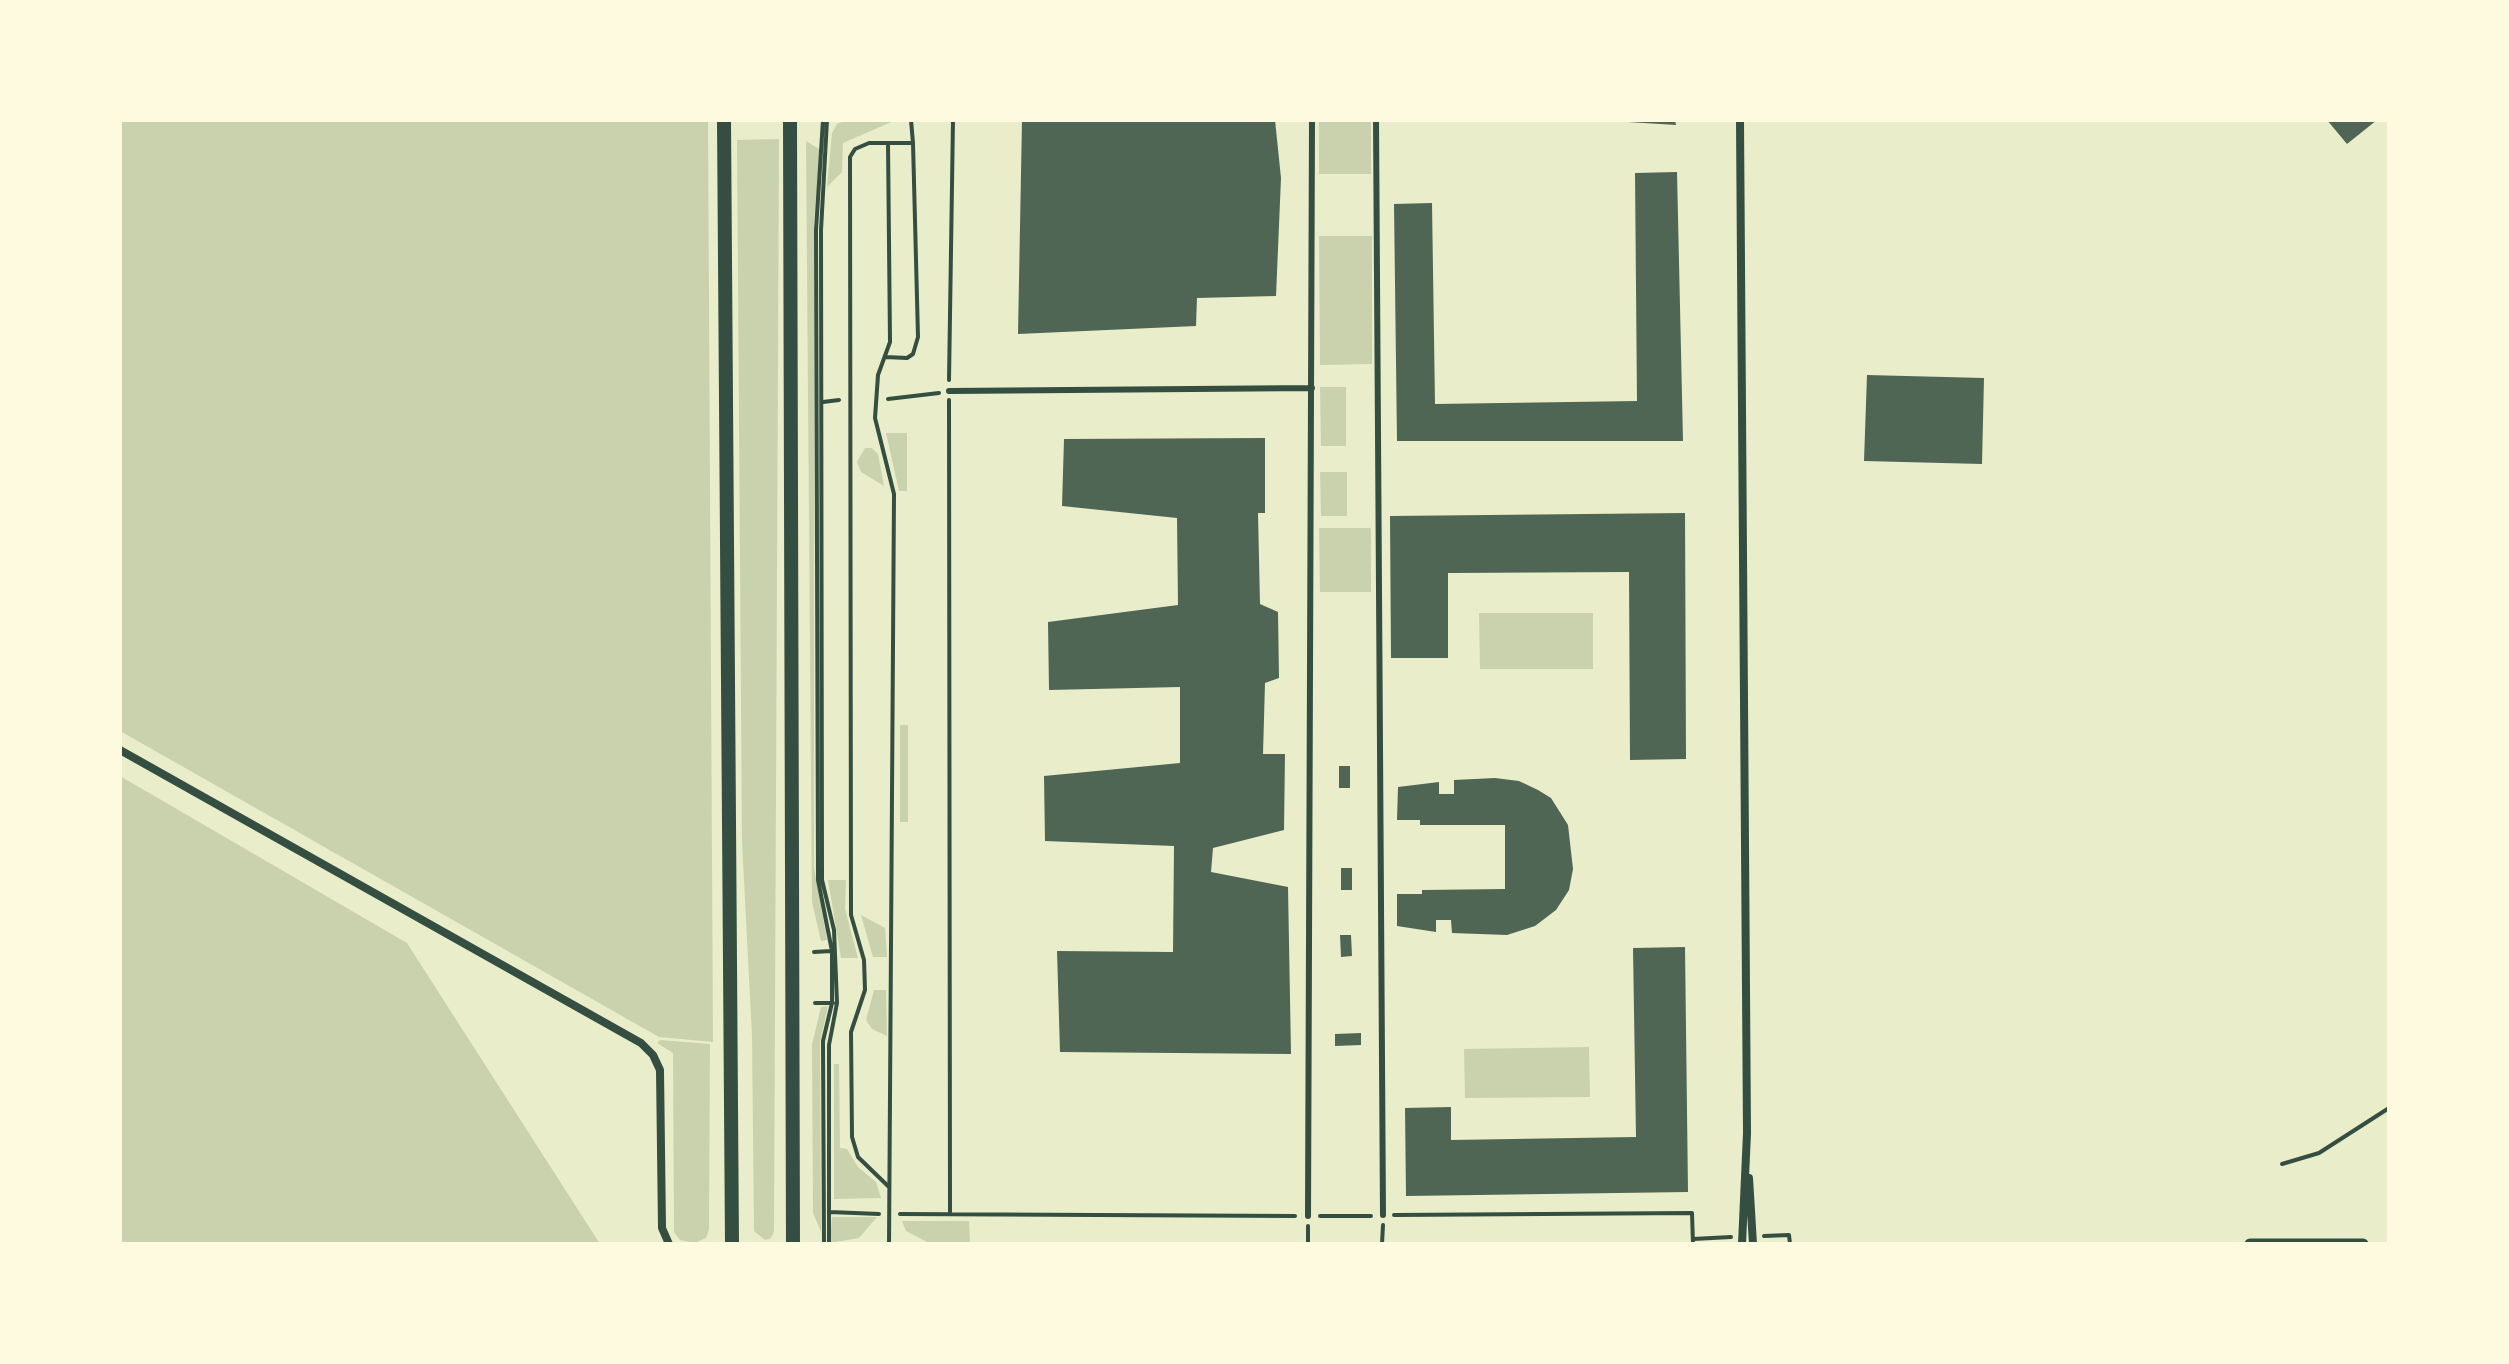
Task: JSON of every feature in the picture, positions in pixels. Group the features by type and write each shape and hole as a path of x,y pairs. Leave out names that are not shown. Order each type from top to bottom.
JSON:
{"main road":[{"path":"724,120 732,1244"},
{"path":"790,120 793,1244"}],"street":[{"path":"1308,1216 1312,120"},
{"path":"1376,120 1383,1215"},
{"path":"1740,120 1747,1133 1753,1244"},
{"path":"949,391 1312,388"},
{"path":"120,750 641,1043 653,1055 660,1070 662,1228 669,1244"},
{"path":"1742,1244 1747,1133"},
{"path":"2250,1244 2363,1244"}],"lane":[{"path":"884,357 907,358 913,354 918,337 911,120"},
{"path":"889,1187 858,1157 852,1137 851,1032 865,990 864,960 851,915 850,157 855,149 869,143 913,143"},
{"path":"888,143 890,342 878,375 875,418 894,494 889,1244"}],"path":[{"path":"826,1244 830,1212 829,1045 835,1003 834,951 822,880 821,230 826,121 837,120"},
{"path":"950,1214 949,391 953,120"},
{"path":"814,952 834,951"},
{"path":"815,1003 835,1003"},
{"path":"826,1244 823,1041 835,1003"},
{"path":"2282,1164 2319,1153 2389,1108"},
{"path":"830,1212 1308,1216 1692,1213 1693,1244"},
{"path":"1382,1244 1383,1215"}],"green space":[{"path":"120,120 708,120 713,1042 659,1037 120,731"},
{"path":"847,120 896,120 843,143 842,172 827,187 832,133 837,124"},
{"path":"1319,120 1371,120 1371,174 1319,174"},
{"path":"779,139 774,1231 771,1238 765,1240 754,1231 752,1036 742,842 737,140"},
{"path":"806,141 821,150 814,220 814,867 827,940 821,941 812,902"},
{"path":"1319,236 1372,236 1372,364 1320,365"},
{"path":"1320,387 1346,387 1346,446 1321,446"},
{"path":"886,433 907,433 907,491 899,491"},
{"path":"865,448 872,448 878,454 884,486 861,472 857,462"},
{"path":"1320,472 1347,472 1347,516 1321,516"},
{"path":"1319,528 1371,528 1371,592 1320,592"},
{"path":"1479,613 1593,613 1593,669 1480,669"},
{"path":"900,725 908,725 908,822 900,822"},
{"path":"120,776 407,943 600,1244 120,1244"},
{"path":"828,880 846,880 845,909 858,958 841,958"},
{"path":"861,915 885,928 887,957 873,957"},
{"path":"874,990 886,990 887,1036 872,1029 866,1020"},
{"path":"828,1006 820,1042 821,1232 813,1213 812,1044 821,1007"},
{"path":"660,1040 710,1044 709,1229 706,1238 695,1243 680,1240 674,1232 673,1053 657,1043"},
{"path":"1589,1047 1590,1097 1465,1098 1464,1049"},
{"path":"834,1064 839,1064 840,1148 847,1149 858,1167 876,1182 881,1198 834,1199"},
{"path":"832,1217 877,1217 859,1238 830,1243"},
{"path":"902,1221 969,1221 970,1243 927,1242 906,1231"}],"building":[{"path":"1022,120 1275,120 1281,178 1276,296 1197,298 1196,326 1018,334"},
{"path":"1675,120 1676,125 1628,122"},
{"path":"2327,120 2377,120 2347,144"},
{"path":"1677,172 1683,441 1397,441 1394,204 1432,203 1435,404 1637,401 1635,173"},
{"path":"1867,375 1984,378 1982,464 1864,461"},
{"path":"1265,438 1265,513 1258,513 1260,604 1278,612 1279,678 1265,683 1263,754 1285,754 1284,830 1213,848 1211,872 1288,887 1291,1054 1060,1052 1057,951 1173,952 1174,846 1045,841 1044,776 1180,763 1180,687 1049,690 1048,622 1178,605 1177,518 1062,506 1064,439"},
{"path":"1685,513 1686,759 1630,760 1629,572 1448,573 1448,658 1391,658 1390,516"},
{"path":"1339,766 1350,766 1350,788 1339,788"},
{"path":"1495,778 1519,781 1551,798 1568,825 1573,869 1569,890 1556,910 1535,926 1507,935 1452,933 1451,920 1436,920 1436,932 1397,926 1397,894 1422,894 1422,890 1505,889 1505,825 1420,825 1420,820 1397,820 1398,787 1439,782 1439,794 1454,794 1454,780"},
{"path":"1341,868 1352,868 1352,890 1341,890"},
{"path":"1340,935 1351,935 1352,956 1341,957"},
{"path":"1685,947 1688,1192 1406,1196 1405,1108 1451,1107 1451,1140 1636,1137 1633,948"},
{"path":"1361,1033 1361,1045 1335,1046 1335,1034"}]}
